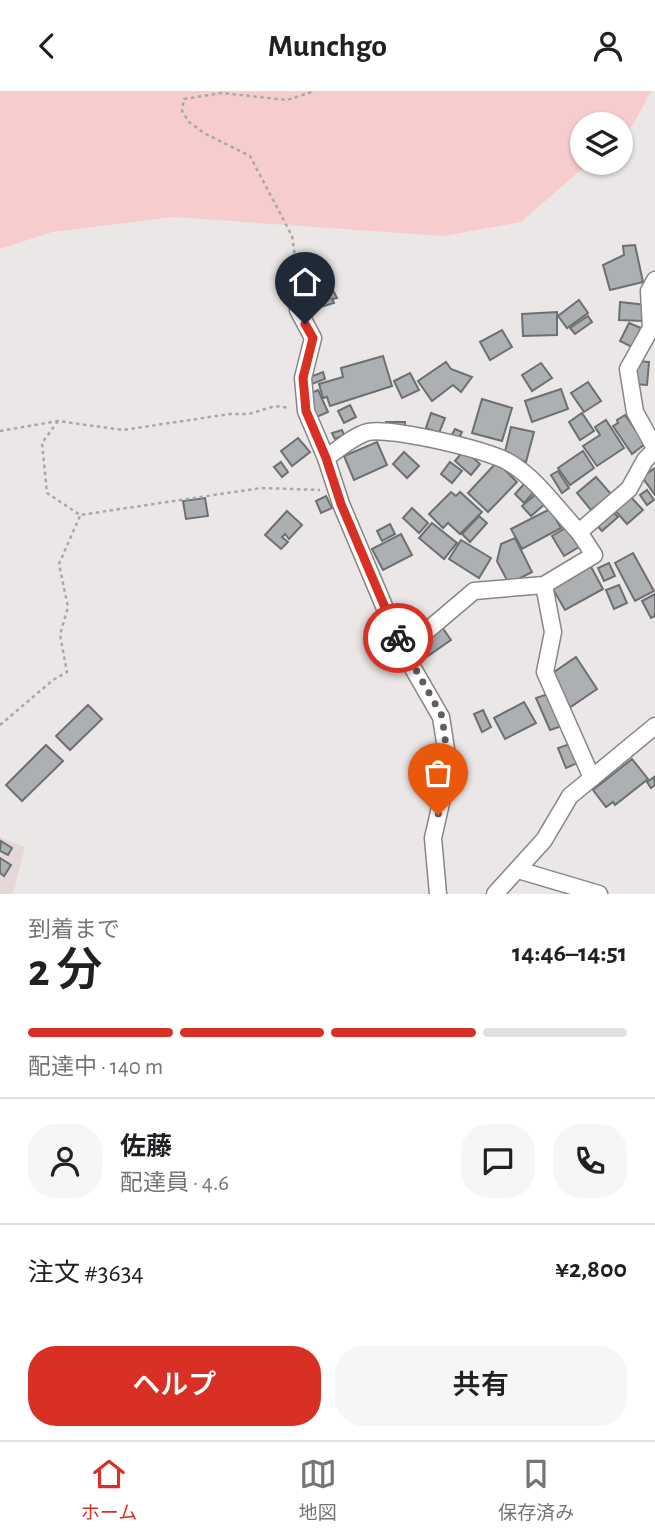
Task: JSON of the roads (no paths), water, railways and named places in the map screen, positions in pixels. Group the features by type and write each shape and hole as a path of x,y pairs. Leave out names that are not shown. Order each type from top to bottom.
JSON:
{"street":[{"path":"579,532 629,489 645,460 655,449 635,412 628,369 651,328 649,292 655,280"},
{"path":"298,310 313,338 303,378 306,411 403,651 442,716 449,768 433,838 438,894"},
{"path":"326,458 365,433 381,430 431,439 508,461 528,477 579,532 594,555 544,585 474,591 403,651"},
{"path":"544,585 554,632 545,673 592,778"},
{"path":"495,894 544,840 570,796 655,726"},
{"path":"519,870 599,894"}]}
